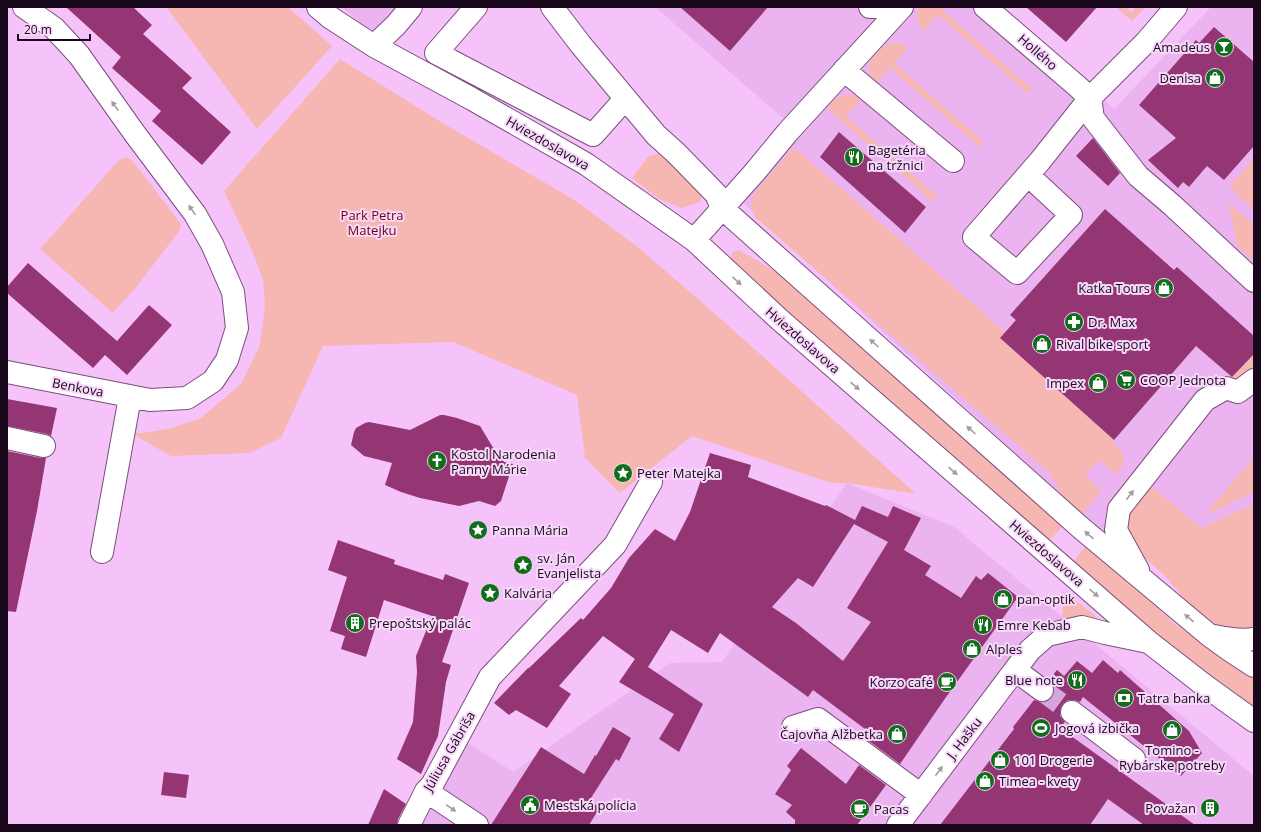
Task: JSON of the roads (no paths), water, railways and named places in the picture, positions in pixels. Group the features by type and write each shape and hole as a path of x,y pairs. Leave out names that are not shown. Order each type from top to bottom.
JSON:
{"street":[{"name":"Benkova","path":"7,372 140,399 187,398 213,381 227,360 237,328 233,292 212,244 195,214 135,134 79,55 54,28 24,7"},
{"name":"Hviezdoslavova","path":"318,7 331,18 374,46 472,99 586,164 701,247 786,326 1150,643 1204,685 1254,721"},
{"path":"374,46 411,7"},
{"path":"476,7 436,53 593,135 625,99"},
{"path":"552,7 581,45 656,135 716,194 722,208 1076,523 1209,634 1254,666"},
{"path":"870,7 902,7"},
{"path":"701,247 722,208 754,173 787,133 902,7"},
{"name":"Hollého","path":"985,7 1090,98"},
{"path":"1028,175 1090,98 1147,41 1176,7"},
{"path":"844,70 953,161"},
{"path":"1090,98 1093,118 1138,176 1172,205 1254,281"},
{"path":"1144,580 1116,530 1119,509 1205,400 1226,388 1238,392 1254,380"},
{"path":"102,552 140,399"},
{"path":"7,438 44,446"},
{"name":"Júliusa Gábriša","path":"409,825 426,791 432,785 490,677 615,545 652,482"},
{"name":"J. Hašku","path":"898,825 1030,650 1047,635 1082,627 1106,634 1150,643"},
{"path":"1209,634 1227,639 1243,641 1254,639"},
{"path":"1015,670 1042,690"},
{"path":"1072,712 1134,759"},
{"path":"793,727 818,719 921,795"},
{"path":"426,791 477,825"}],"tunnel":[{"path":"1042,690 1072,712"}],"place":[{"name":"Amadeus","path":"1224,47"},
{"name":"Denisa","path":"1215,78"},
{"name":"Bagetéria na tržnici","path":"854,157"},
{"name":"Katka Tours","path":"1164,288"},
{"name":"Dr. Max","path":"1074,322"},
{"name":"Rival bike sport","path":"1042,344"},
{"name":"COOP Jednota","path":"1126,380"},
{"name":"Impex","path":"1098,383"},
{"name":"Kostol Narodenia Panny Márie","path":"437,461"},
{"name":"Peter Matejka","path":"623,473"},
{"name":"Panna Mária","path":"478,530"},
{"name":"sv. Ján Evanjelista","path":"523,565"},
{"name":"Kalvária","path":"490,593"},
{"name":"pan-optik","path":"1003,599"},
{"name":"Prepoštský palác","path":"355,623"},
{"name":"Emre Kebab","path":"983,625"},
{"name":"Alples","path":"972,649"},
{"name":"Blue note","path":"1077,680"},
{"name":"Korzo café","path":"947,682"},
{"name":"Tatra banka","path":"1124,698"},
{"name":"Jogová izbička","path":"1041,728"},
{"name":"Tomino - Rybárske potreby","path":"1172,730"},
{"name":"Čajovňa Alžbetka","path":"897,734"},
{"name":"101 Drogerie","path":"1000,760"},
{"name":"Timea - kvety","path":"985,781"},
{"name":"Mestská polícia","path":"530,805"},
{"name":"Považan","path":"1210,808"},
{"name":"Pacas","path":"860,809"}],"park label":[{"name":"Park Petra Matejku","path":"372,222"}]}
